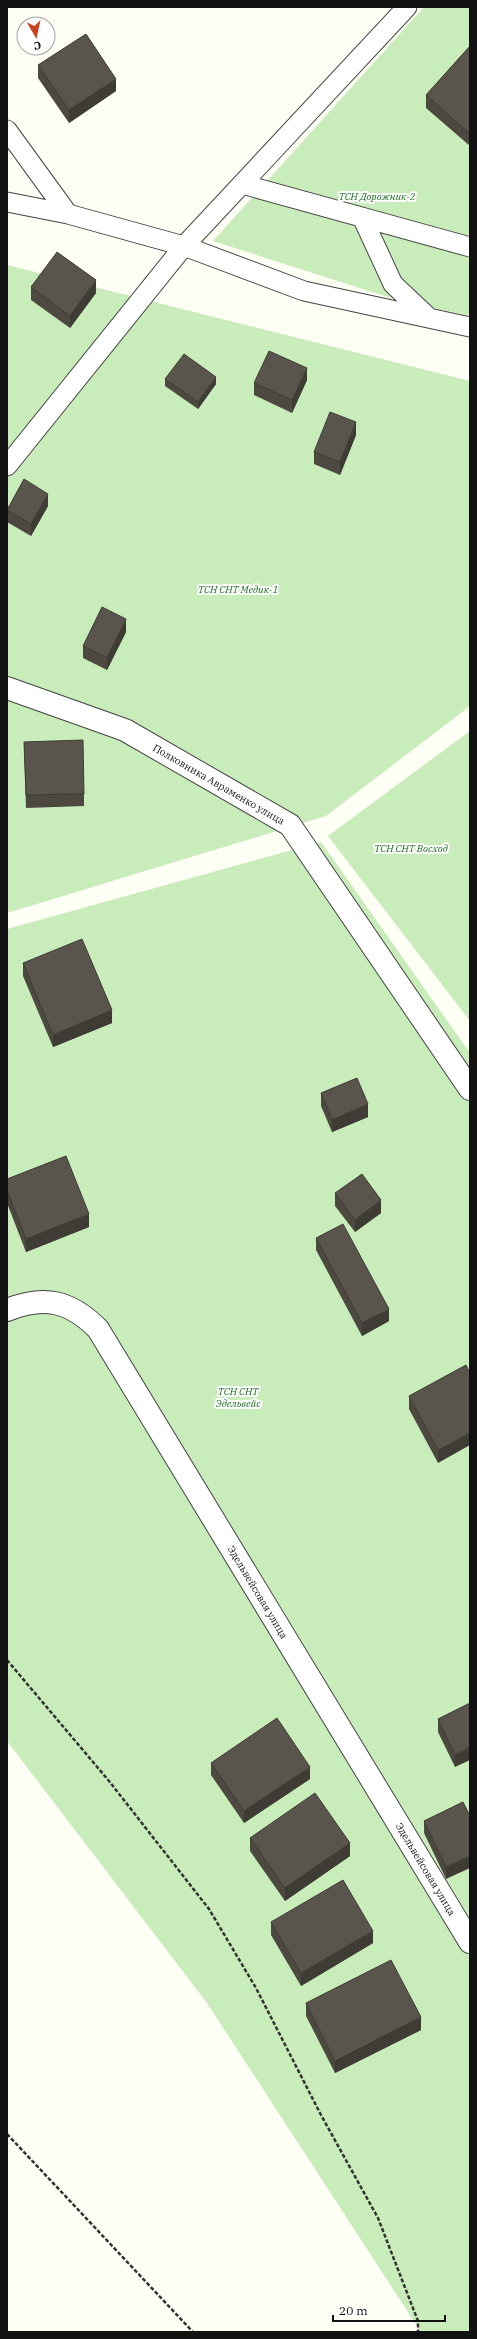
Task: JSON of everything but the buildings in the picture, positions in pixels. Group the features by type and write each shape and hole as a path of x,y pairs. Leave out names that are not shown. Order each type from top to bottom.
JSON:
{"street":[{"name":"Полковника Авраменко улица","path":"7,688 124,730 290,825 470,1089"},
{"name":"Эдельвейсовая улица","path":"7,1310 24,1303 45,1301 65,1305 84,1314 98,1329 470,1942"}],"lane":[{"path":"7,466 184,246 407,7"},
{"path":"7,130 68,214"},
{"path":"242,184 470,247"},
{"path":"7,202 68,214 184,246 304,291 470,327"},
{"path":"362,217 393,284 429,318"}],"path":[{"path":"7,1660 109,1781 209,1908 256,1988 321,2115 378,2218 418,2321 418,2332"},
{"path":"7,2134 193,2332"}],"green space":[{"name":"ТСН Дорожник-2","path":"424,7 470,7 470,316 397,300 213,241"},
{"name":"ТСН СНТ Медик-1","path":"7,265 470,381 470,706 326,816 7,913"},
{"name":"ТСН СНТ Восход","path":"470,731 470,1021 328,836"},
{"name":"ТСН СНТ Эдельвейс","path":"321,842 470,1053 470,2332 421,2332 207,2003 7,1741 7,929"}]}
